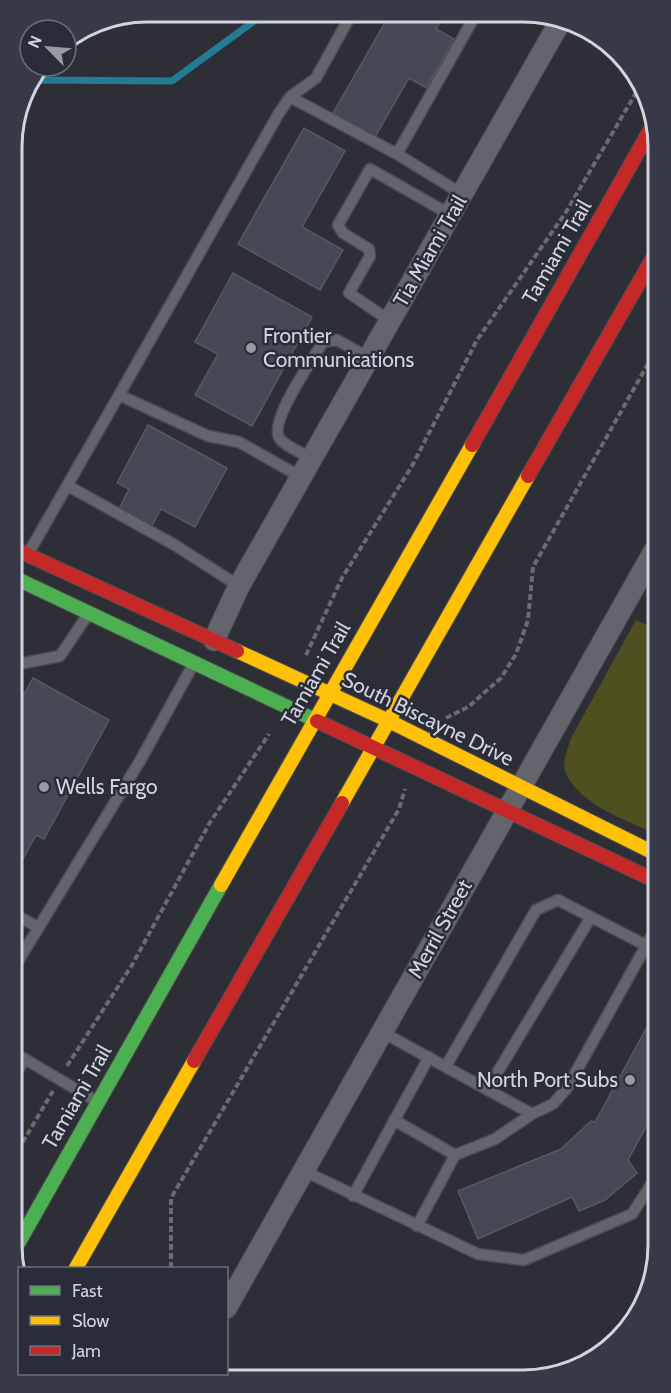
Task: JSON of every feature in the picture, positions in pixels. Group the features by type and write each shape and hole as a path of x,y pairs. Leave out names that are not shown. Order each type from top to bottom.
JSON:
{"main road":[{"name":"Tamiami Trail","path":"22,1237 647,136"},
{"path":"76,1267 648,267"},
{"name":"South Biscayne Drive","path":"23,553 387,720 648,850"},
{"path":"23,581 648,877"}],"street":[{"name":"Tia Miami Trail","path":"214,640 239,586 557,27"},
{"name":"Merril Street","path":"228,1304 520,787 647,581"}],"lane":[{"path":"23,550 68,486 290,98 316,78 347,22"},
{"path":"400,157 472,22"},
{"path":"290,98 400,157 462,194"},
{"path":"390,321 349,292 370,256 369,249 343,233 338,225 370,169 451,214"},
{"path":"312,459 280,440 276,430 277,421 323,342 336,340 369,358"},
{"path":"119,395 208,436 239,442 301,477"},
{"path":"68,486 173,544 239,586"},
{"path":"23,663 60,656 89,613"},
{"path":"22,954 140,761 194,662"},
{"path":"446,1066 536,910 558,900 646,946"},
{"path":"488,1089 591,917"},
{"path":"22,919 38,927"},
{"path":"417,1226 455,1155 495,1139 532,1113 553,1104 567,1088 648,942"},
{"path":"382,1032 532,1113"},
{"path":"353,1196 429,1057"},
{"path":"22,1058 99,1102"},
{"path":"394,1120 455,1155"},
{"path":"304,1171 478,1254 524,1260 632,1214 648,1189"}],"path":[{"path":"306,655 342,578 412,466 477,340 566,212 636,93"},
{"path":"446,718 468,707 501,678 516,654 528,620 533,567 648,365"},
{"path":"22,1143 132,964 209,824 269,734"},
{"path":"171,1267 171,1198 399,809 406,788"}],"green space":[{"path":"636,620 648,626 648,830 604,810 571,783 564,763 571,738"}],"building":[{"path":"385,22 440,22 436,29 454,39 426,88 409,78 375,137 333,113"},
{"path":"304,128 345,151 302,227 343,250 320,290 238,244"},
{"name":"Frontier Communications","path":"233,273 312,317 252,426 195,395 218,354 195,342"},
{"path":"148,425 227,468 195,527 161,509 151,527 119,509 129,489 117,483"},
{"name":"Wells Fargo","path":"33,678 109,720 44,839 36,835 22,860 22,697"},
{"path":"647,1027 648,1123 628,1160 637,1173 605,1200 579,1211 572,1197 478,1239 458,1191 561,1149 591,1121 595,1122"}],"waterway":[{"path":"43,80 172,81 252,23"}],"traffic: fast":[{"path":"23,582 317,721"},
{"path":"22,1237 221,885"}],"traffic: slow":[{"path":"221,885 472,445"},
{"path":"342,803 528,476"},
{"path":"237,651 387,720 648,850"},
{"path":"77,1267 194,1061"}],"traffic: jam":[{"path":"472,445 647,135"},
{"path":"528,476 648,267"},
{"path":"23,553 237,651"},
{"path":"317,721 648,877"},
{"path":"194,1061 342,803"}],"place":[{"name":"Frontier Communications","path":"251,348"},
{"name":"Wells Fargo","path":"44,787"},
{"name":"North Port Subs","path":"630,1080"}]}
